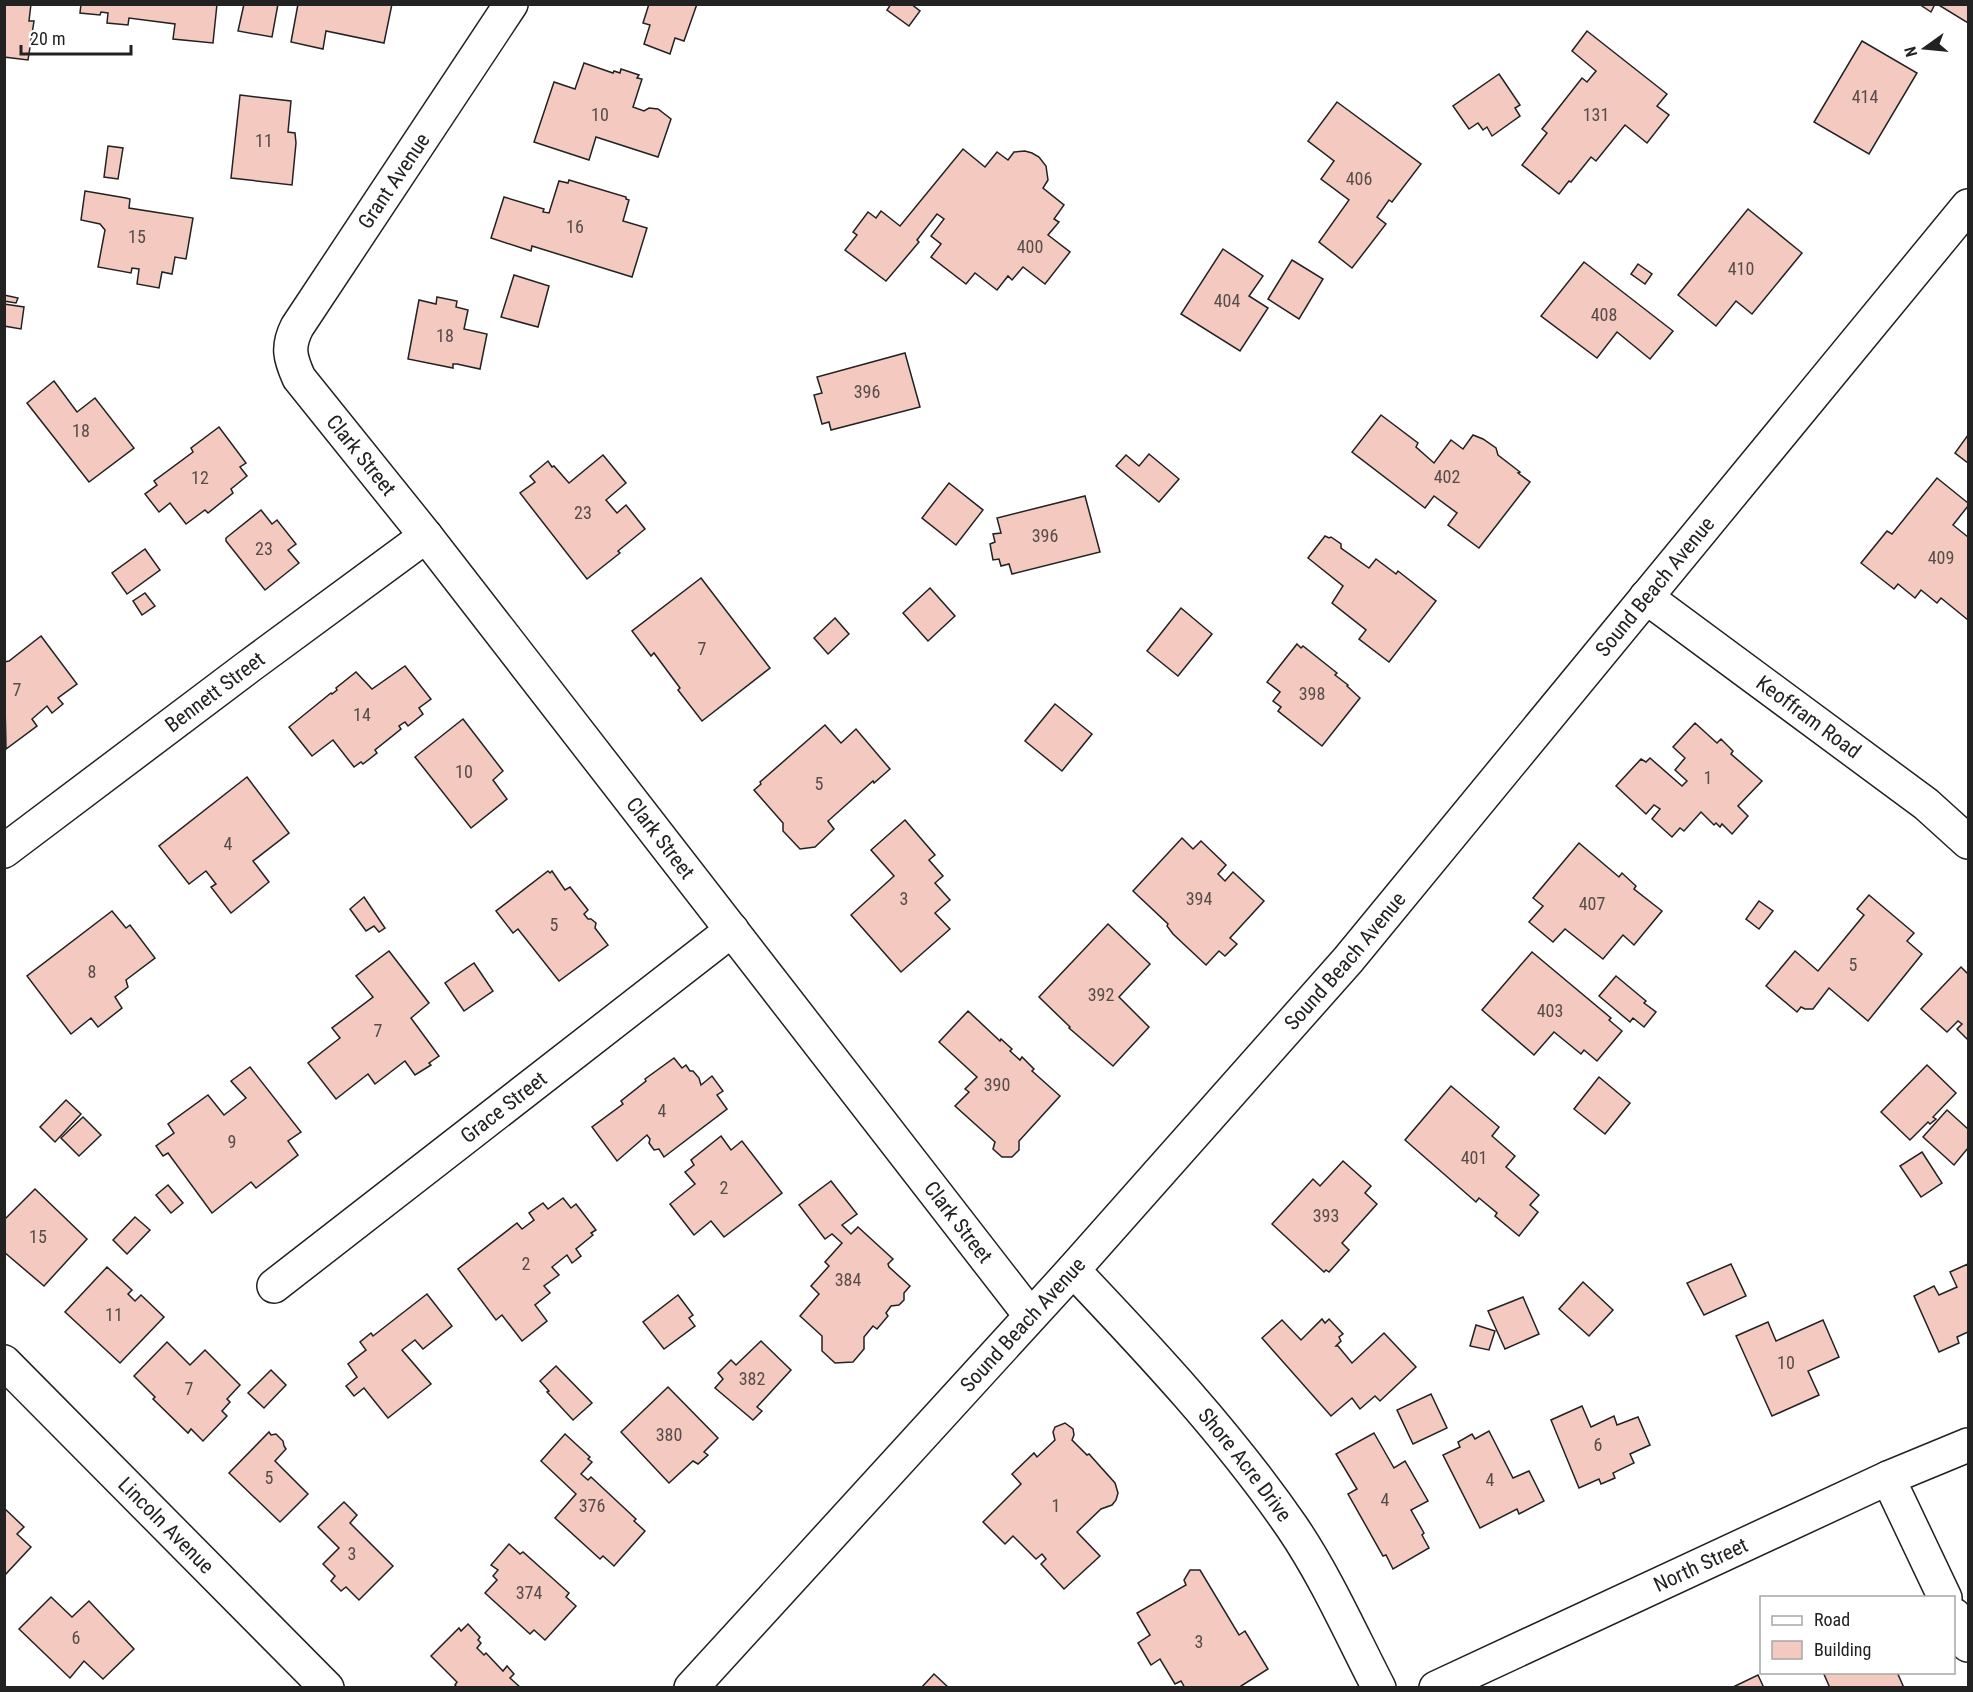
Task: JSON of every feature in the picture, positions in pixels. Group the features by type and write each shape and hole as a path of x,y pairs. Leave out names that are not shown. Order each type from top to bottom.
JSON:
{"street":[{"name":"Grant Avenue","path":"292,362 291,340 297,327 511,4"},
{"name":"Sound Beach Avenue","path":"691,1688 1073,1270 1348,960 1968,206"},
{"name":"Clark Street","path":"292,362 298,378 426,536 1030,1315"},
{"name":"Bennett Street","path":"4,851 426,536"},
{"name":"Keoffram Road","path":"1646,597 1926,804 1968,842"},
{"name":"Grace Street","path":"274,1286 732,930"},
{"name":"Shore Acre Drive","path":"1073,1270 1164,1367 1244,1463 1292,1527 1328,1589 1379,1688"},
{"name":"Lincoln Avenue","path":"4,1362 327,1688"},
{"name":"North Street","path":"1436,1688 1888,1478 1968,1445"},
{"path":"1888,1478 1944,1596"},
{"path":"1955,1619 1968,1645"}],"building":[{"path":"4,4 31,4 29,21 34,21 28,60 4,57"},
{"path":"81,4 217,4 213,43 173,39 175,24 129,18 128,25 107,23 108,13 101,12 100,15 80,13"},
{"path":"244,4 278,4 272,37 238,31"},
{"path":"298,4 392,4 384,43 326,31 323,49 291,42"},
{"path":"649,4 697,4 684,41 675,38 670,54 644,44 650,25 643,23"},
{"path":"891,4 911,4 920,11 909,26 887,10"},
{"path":"1919,4 1935,4 1931,12"},
{"path":"1937,4 1968,4 1968,23"},
{"path":"1587,31 1667,94 1657,106 1669,115 1647,143 1625,125 1596,161 1591,157 1559,194 1522,165 1547,133 1542,129 1582,78 1587,82 1596,71 1572,51"},
{"path":"1862,41 1917,73 1869,154 1814,122"},
{"path":"584,63 613,73 614,71 620,73 621,69 639,75 637,78 642,79 633,107 644,111 649,108 658,109 671,119 658,157 596,137 589,160 534,142 554,82 575,89"},
{"path":"1499,74 1520,105 1515,108 1520,116 1492,136 1487,127 1483,130 1478,123 1469,129 1453,106"},
{"path":"240,95 291,101 288,132 295,133 296,143 292,185 231,178"},
{"path":"1337,102 1421,164 1392,202 1389,200 1377,217 1386,224 1352,268 1319,242 1349,200 1321,179 1334,161 1308,141"},
{"path":"108,146 123,148 118,179 104,177"},
{"path":"963,149 985,167 997,152 1008,160 1014,152 1025,151 1039,157 1046,166 1048,180 1043,188 1064,205 1054,219 1059,222 1048,235 1070,252 1045,284 1023,267 1012,280 1008,276 997,290 975,273 966,284 931,257 941,244 931,236 944,219 937,214 917,240 919,242 886,281 845,250 857,235 853,232 868,212 876,218 881,211 900,226"},
{"path":"569,180 626,197 629,200 623,221 647,228 632,277 532,246 531,251 491,238 504,197 544,209 543,212 549,213 559,181 568,183"},
{"path":"85,191 130,199 129,208 193,218 186,259 175,257 172,274 162,272 159,288 137,284 139,269 132,268 131,273 98,267 105,230 100,224 81,220"},
{"path":"1748,209 1802,253 1752,314 1736,301 1716,326 1678,295"},
{"path":"1223,249 1263,276 1249,296 1268,308 1240,351 1181,314"},
{"path":"1292,260 1323,279 1299,319 1268,299"},
{"path":"1584,262 1673,331 1650,359 1617,332 1597,358 1541,316"},
{"path":"1638,264 1652,274 1645,284 1631,274"},
{"path":"514,275 549,286 538,327 501,317"},
{"path":"4,295 18,298 16,303 4,301"},
{"path":"437,297 457,301 456,307 468,310 464,329 487,334 480,369 457,364 453,364 453,368 408,359 419,300 436,304"},
{"path":"4,304 24,307 21,329 4,326"},
{"path":"905,353 920,407 831,430 829,422 822,424 814,395 822,393 817,377"},
{"path":"54,381 77,412 95,398 134,448 89,482 27,403"},
{"path":"1381,415 1418,443 1416,447 1434,463 1451,440 1463,449 1473,435 1496,448 1498,455 1530,482 1479,548 1448,525 1457,513 1434,496 1425,508 1352,452"},
{"path":"219,427 246,463 240,467 247,476 231,489 233,493 208,513 205,510 186,524 170,503 159,512 145,494 157,485 154,481 193,452 191,448"},
{"path":"1968,435 1968,463 1955,453"},
{"path":"1149,454 1179,479 1159,502 1116,466 1126,455 1139,466"},
{"path":"603,455 626,483 606,500 617,513 626,505 645,529 618,551 620,553 587,579 520,493 535,482 530,476 548,461 569,483"},
{"path":"1937,478 1968,503 1953,525 1968,537 1968,620 1941,598 1937,603 1921,590 1915,598 1898,584 1894,589 1861,563 1887,531 1892,534"},
{"path":"949,483 983,510 956,545 922,518"},
{"path":"1085,496 1100,552 1012,574 1009,564 1001,566 999,559 993,560 990,544 995,542 993,534 1001,533 997,518"},
{"path":"261,510 272,524 277,520 296,544 288,550 299,563 265,590 226,541 226,538"},
{"path":"1325,536 1341,544 1341,548 1369,568 1376,559 1396,574 1398,571 1436,601 1389,662 1359,639 1366,630 1332,603 1343,586 1308,558"},
{"path":"145,549 160,570 127,594 112,573"},
{"path":"701,578 770,668 702,721 654,653 651,656 632,631"},
{"path":"930,588 955,616 928,641 903,613"},
{"path":"145,593 155,606 142,615 133,601"},
{"path":"1181,608 1212,634 1178,676 1147,651"},
{"path":"835,618 849,634 828,654 814,638"},
{"path":"41,636 77,684 58,698 63,704 52,713 47,706 32,719 37,726 6,749 4,662 9,661"},
{"path":"1297,644 1301,648 1303,646 1337,673 1335,675 1360,698 1322,746 1278,711 1281,707 1273,701 1280,692 1267,682"},
{"path":"405,666 431,699 419,708 423,714 408,726 405,722 399,726 401,729 375,750 377,753 363,764 361,762 354,767 333,740 312,756 289,727 337,690 336,688 356,672 372,689"},
{"path":"1055,704 1092,734 1062,771 1025,741"},
{"path":"463,719 503,771 493,780 507,799 471,828 415,757"},
{"path":"1695,723 1717,743 1721,739 1733,751 1731,754 1762,781 1738,806 1748,816 1732,834 1722,824 1720,827 1716,823 1714,825 1701,812 1684,831 1680,828 1672,837 1652,819 1660,809 1654,805 1646,814 1616,786 1641,759 1646,762 1650,758 1682,786 1687,781 1675,770 1685,758 1673,747"},
{"path":"825,725 841,743 856,729 890,769 828,821 834,829 815,847 800,849 783,831 783,823 754,790 761,784 760,782"},
{"path":"247,777 289,833 253,861 269,882 231,913 211,887 216,884 206,871 189,884 159,846"},
{"path":"905,820 935,855 929,860 943,876 935,883 950,900 935,913 950,929 901,972 851,915 894,876 871,850"},
{"path":"1182,838 1193,849 1201,841 1226,865 1218,874 1225,881 1233,872 1264,901 1230,938 1237,944 1225,956 1219,951 1206,965 1133,891"},
{"path":"1579,843 1619,877 1622,873 1636,886 1634,889 1662,911 1634,945 1623,935 1603,959 1565,929 1553,942 1529,922 1543,906 1533,898"},
{"path":"548,871 550,873 552,871 565,890 570,887 588,910 584,914 596,923 595,928 608,945 559,981 518,929 513,933 496,911"},
{"path":"1869,895 1914,933 1907,941 1922,954 1868,1021 1829,988 1813,1009 1801,1007 1797,1012 1766,986 1795,951 1818,971 1864,915 1857,909"},
{"path":"364,897 385,928 379,932 374,926 366,931 350,909"},
{"path":"1759,901 1773,911 1759,929 1746,919"},
{"path":"112,911 126,928 130,925 155,958 126,980 128,987 115,997 122,1008 98,1027 91,1018 71,1034 27,976"},
{"path":"1108,924 1150,964 1119,997 1149,1027 1113,1066 1069,1028 1039,997"},
{"path":"389,951 429,1003 411,1018 439,1056 429,1063 431,1065 415,1075 405,1061 375,1084 368,1074 336,1099 308,1063 340,1038 332,1028 373,997 356,976"},
{"path":"1532,952 1611,1018 1609,1020 1622,1031 1597,1061 1584,1050 1581,1054 1554,1032 1534,1055 1482,1010"},
{"path":"474,963 493,991 464,1011 445,983"},
{"path":"1961,967 1968,974 1968,1040 1957,1029 1962,1024 1958,1021 1947,1032 1921,1009"},
{"path":"1616,976 1656,1012 1644,1027 1633,1018 1630,1022 1599,996"},
{"path":"968,1011 1012,1049 1010,1051 1020,1060 1022,1057 1034,1069 1032,1071 1060,1096 1019,1141 1019,1150 1012,1157 1002,1157 993,1149 995,1142 955,1106 969,1092 965,1089 977,1077 939,1042"},
{"path":"674,1058 682,1068 686,1065 690,1071 693,1071 701,1085 712,1076 723,1091 717,1095 727,1109 664,1157 659,1149 654,1150 647,1135 617,1161 592,1127 623,1104 621,1101 646,1081 645,1079"},
{"path":"1927,1065 1956,1093 1933,1117 1936,1119 1930,1124 1928,1122 1910,1140 1881,1112"},
{"path":"250,1067 301,1132 288,1141 298,1155 256,1188 251,1182 212,1213 168,1153 163,1156 156,1146 174,1133 168,1124 208,1095 224,1115 246,1098 231,1081"},
{"path":"1599,1077 1630,1103 1605,1134 1574,1109"},
{"path":"1451,1086 1499,1127 1492,1136 1515,1156 1506,1167 1539,1195 1530,1205 1538,1212 1519,1236 1495,1216 1497,1213 1479,1198 1476,1202 1405,1140"},
{"path":"66,1100 81,1114 55,1142 40,1127"},
{"path":"1947,1110 1968,1129 1968,1148 1954,1165 1923,1137"},
{"path":"83,1117 101,1135 79,1156 61,1138"},
{"path":"721,1136 731,1150 742,1141 782,1193 724,1237 711,1221 694,1235 670,1204 695,1184 685,1172 694,1165 691,1160"},
{"path":"1922,1152 1942,1183 1921,1197 1900,1166"},
{"path":"1343,1161 1371,1186 1365,1193 1377,1204 1342,1243 1349,1250 1329,1272 1326,1270 1324,1272 1272,1224 1313,1179 1320,1186"},
{"path":"831,1181 857,1214 842,1225 851,1234 858,1227 893,1259 888,1264 889,1267 910,1286 904,1293 904,1300 899,1305 891,1306 886,1313 888,1316 877,1329 873,1326 864,1337 864,1349 853,1362 835,1363 822,1351 822,1336 800,1316 819,1294 811,1286 829,1266 825,1262 842,1243 832,1234 825,1239 799,1205"},
{"path":"168,1185 183,1203 171,1213 156,1195"},
{"path":"35,1189 87,1239 44,1286 4,1252 4,1220"},
{"path":"563,1198 571,1208 576,1204 596,1230 576,1249 581,1256 572,1263 567,1255 552,1267 559,1275 544,1286 550,1293 535,1305 547,1321 522,1341 502,1315 496,1320 458,1269 517,1223 522,1229 534,1220 529,1213 543,1203 548,1209"},
{"path":"135,1217 150,1230 127,1254 113,1240"},
{"path":"1731,1264 1746,1296 1704,1315 1687,1283"},
{"path":"1968,1264 1968,1332 1957,1337 1959,1343 1939,1352 1914,1296 1934,1286 1939,1295 1957,1287 1950,1272"},
{"path":"107,1267 132,1290 128,1294 135,1301 141,1295 164,1317 120,1363 65,1312"},
{"path":"1583,1282 1613,1310 1589,1336 1559,1309"},
{"path":"427,1294 452,1326 423,1349 415,1340 402,1350 431,1384 388,1418 364,1388 354,1396 346,1386 357,1377 348,1364 366,1350 360,1342 371,1333 373,1336"},
{"path":"678,1295 693,1315 689,1318 695,1326 664,1349 643,1322"},
{"path":"1523,1297 1539,1334 1505,1349 1488,1311"},
{"path":"1322,1319 1325,1323 1329,1319 1343,1334 1339,1337 1341,1341 1336,1346 1352,1363 1384,1333 1416,1367 1380,1401 1375,1396 1360,1409 1352,1398 1331,1416 1262,1338 1282,1320 1301,1340"},
{"path":"1823,1320 1839,1357 1808,1371 1819,1395 1772,1416 1736,1336 1768,1322 1776,1341"},
{"path":"1476,1325 1495,1331 1489,1350 1470,1346"},
{"path":"761,1341 791,1370 757,1407 762,1411 753,1420 715,1388 723,1379 718,1373 731,1360 736,1365"},
{"path":"167,1342 190,1365 205,1350 240,1385 227,1399 230,1402 222,1411 227,1416 203,1441 191,1429 188,1433 153,1399 155,1397 134,1376"},
{"path":"556,1366 592,1403 573,1420 540,1381"},
{"path":"271,1370 286,1385 264,1408 248,1393"},
{"path":"668,1387 718,1438 704,1452 708,1455 698,1464 693,1461 669,1483 621,1432"},
{"path":"1431,1394 1447,1428 1413,1444 1397,1410"},
{"path":"1582,1406 1591,1427 1614,1416 1617,1425 1638,1417 1650,1445 1630,1454 1634,1463 1613,1473 1615,1478 1601,1484 1599,1479 1579,1488 1551,1420"},
{"path":"1065,1423 1073,1429 1072,1440 1087,1455 1089,1454 1115,1483 1118,1493 1112,1505 1101,1509 1077,1532 1100,1556 1064,1589 1041,1564 1046,1559 1042,1554 1036,1559 1013,1536 1005,1544 983,1522 1021,1484 1012,1474 1034,1453 1037,1457 1055,1440 1053,1432 1055,1427"},
{"path":"1489,1431 1513,1478 1529,1471 1544,1501 1519,1514 1517,1509 1480,1528 1443,1455 1460,1447 1458,1442 1472,1434 1475,1439"},
{"path":"269,1432 271,1435 276,1434 283,1441 286,1449 275,1461 308,1494 280,1522 229,1473"},
{"path":"1374,1433 1394,1468 1405,1461 1428,1501 1411,1510 1424,1533 1422,1535 1429,1548 1393,1569 1386,1555 1383,1556 1348,1494 1357,1489 1336,1454"},
{"path":"565,1434 590,1457 588,1459 592,1462 581,1474 588,1480 591,1477 636,1519 634,1521 645,1531 614,1566 603,1556 600,1559 555,1518 576,1494 541,1461"},
{"path":"344,1502 357,1515 350,1523 393,1566 359,1600 346,1587 341,1591 331,1581 335,1576 323,1564 339,1548 318,1527"},
{"path":"4,1508 24,1527 17,1534 31,1547 4,1576"},
{"path":"509,1544 520,1554 523,1552 569,1593 566,1597 576,1606 545,1640 534,1630 530,1634 485,1593 497,1580 493,1576 498,1570 491,1565"},
{"path":"1190,1570 1200,1570 1239,1635 1245,1631 1268,1669 1238,1688 1185,1688 1181,1681 1175,1684 1160,1659 1151,1665 1138,1643 1150,1635 1137,1613 1186,1585 1184,1580"},
{"path":"51,1597 72,1617 89,1601 134,1649 103,1679 84,1661 70,1678 19,1629"},
{"path":"468,1624 480,1637 478,1640 481,1643 477,1648 484,1655 486,1653 503,1671 507,1666 514,1674 510,1678 521,1688 457,1688 455,1685 457,1682 431,1656 459,1628 461,1631"},
{"path":"934,1674 949,1688 921,1688"},
{"path":"1824,1674 1898,1674 1904,1688 1830,1688"},
{"path":"1758,1675 1764,1688 1731,1688"}]}
